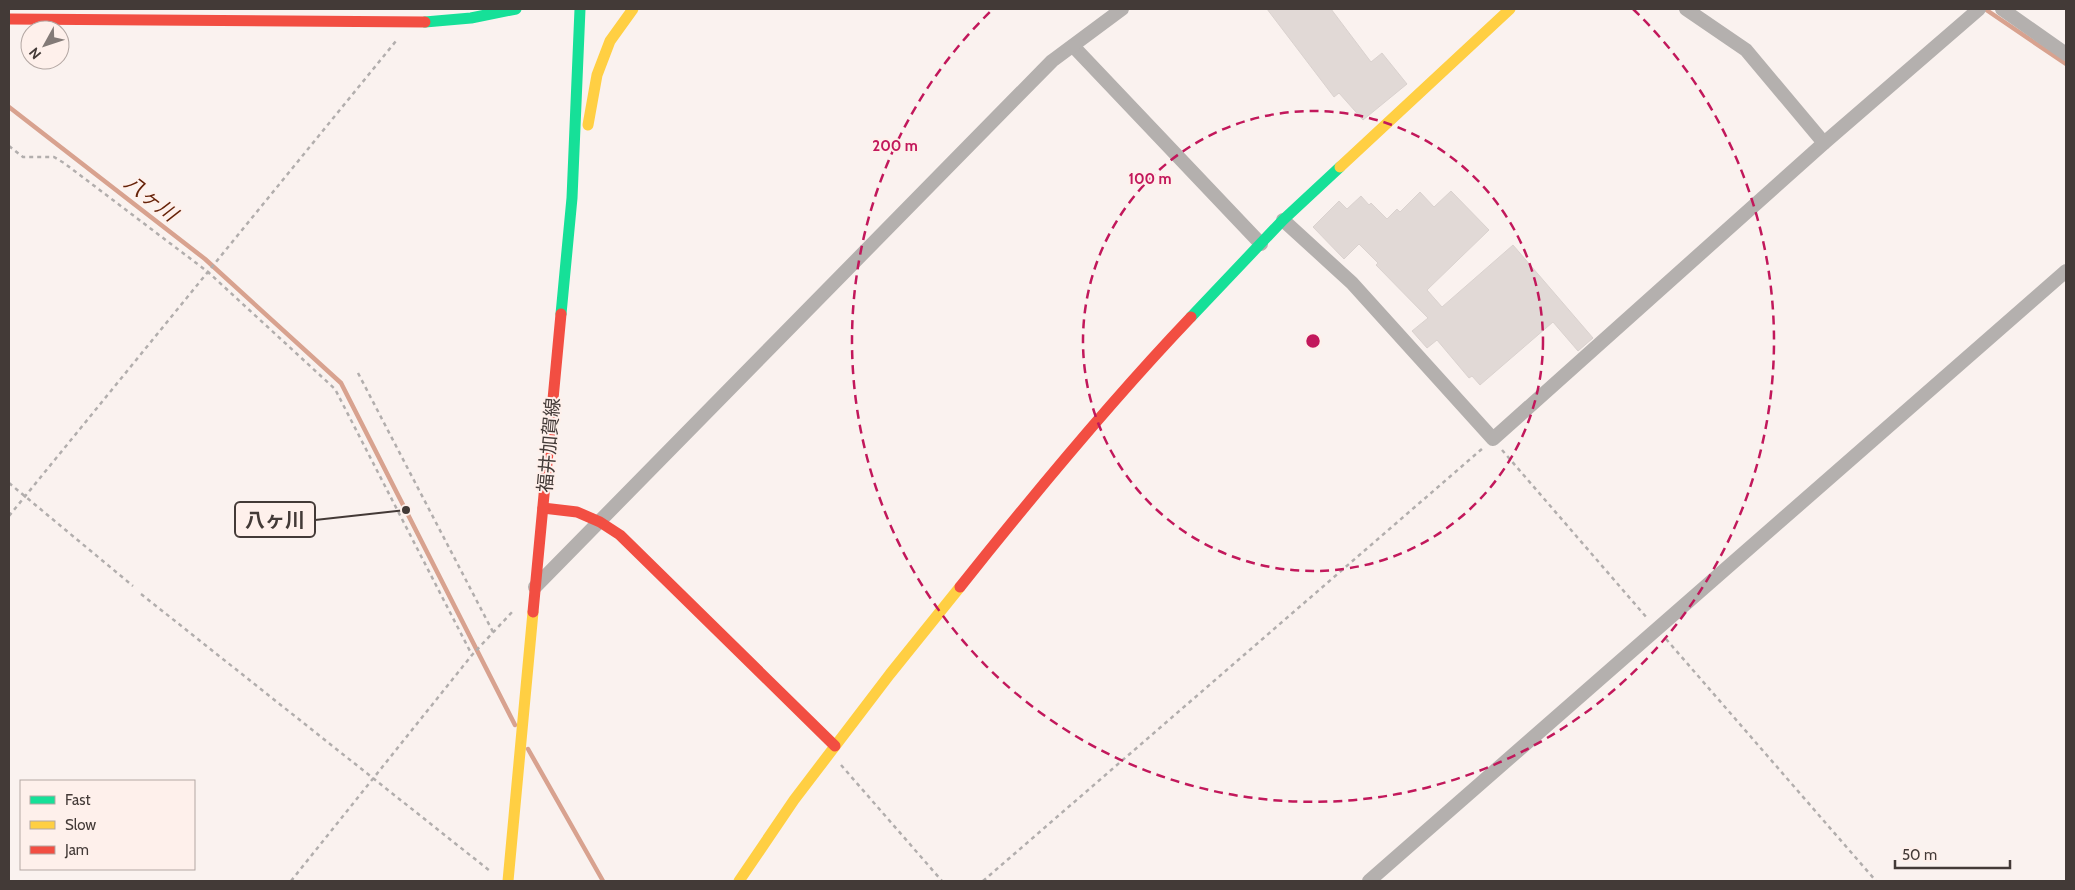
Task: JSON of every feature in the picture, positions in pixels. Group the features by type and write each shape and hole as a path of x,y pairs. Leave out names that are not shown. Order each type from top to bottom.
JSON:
{"main road":[{"path":"9,19 410,24 471,18 516,9"},
{"name":"福井加賀線","path":"508,881 572,198 580,9"},
{"path":"572,198 597,75 610,41 633,9"},
{"path":"739,881 794,800 890,674 1086,432 1139,371 1284,220 1510,9"},
{"path":"543,508 577,512 600,522 620,535 833,749"}],"street":[{"path":"359,9 366,23"},
{"path":"535,587 1052,61 1122,9"},
{"path":"1686,9 1746,50 1824,143"},
{"path":"1284,220 1352,282 1493,439 1824,143 1978,9"},
{"path":"2002,9 2066,54"},
{"path":"1073,46 1261,244"},
{"path":"1369,881 2066,272"}],"path":[{"path":"9,516 410,24"},
{"path":"9,146 24,157 54,157 64,162 208,272 335,389 472,655"},
{"path":"358,374 493,632"},
{"path":"984,881 1493,439 1876,881"},
{"path":"9,483 133,586"},
{"path":"141,594 495,875"},
{"path":"291,881 472,655 517,606"},
{"path":"833,749 942,881"}],"building":[{"path":"1267,9 1331,9 1371,62 1382,53 1407,84 1363,120 1339,93 1334,97"},
{"path":"1451,191 1489,230 1427,290 1442,307 1513,245 1593,338 1578,351 1553,322 1480,385 1472,376 1469,378 1437,340 1427,348 1412,331 1428,318 1376,265 1378,263 1359,244 1344,259 1313,227 1339,201 1347,209 1361,196 1387,219 1397,209 1400,212 1420,192 1434,207"}],"waterway":[{"path":"1985,9 2066,64"},
{"name":"八ヶ川","path":"9,107 205,259 341,383 515,725"},
{"name":"八ヶ川","path":"528,749 603,881"}],"traffic: fast":[{"path":"425,22 471,18 516,9"},
{"path":"561,314 572,198 580,9"},
{"path":"1191,317 1283,220 1340,167"}],"traffic: slow":[{"path":"588,125 597,75 610,41 633,9"},
{"path":"1340,167 1510,9"},
{"path":"739,881 794,800 890,674 960,587"},
{"path":"508,881 533,612"}],"traffic: jam":[{"path":"9,19 425,22"},
{"path":"533,612 561,314"},
{"path":"960,587 1073,449 1191,317"},
{"path":"543,508 577,512 600,522 620,535 835,746"}],"place":[{"name":"八ヶ川","path":"406,510"}]}
